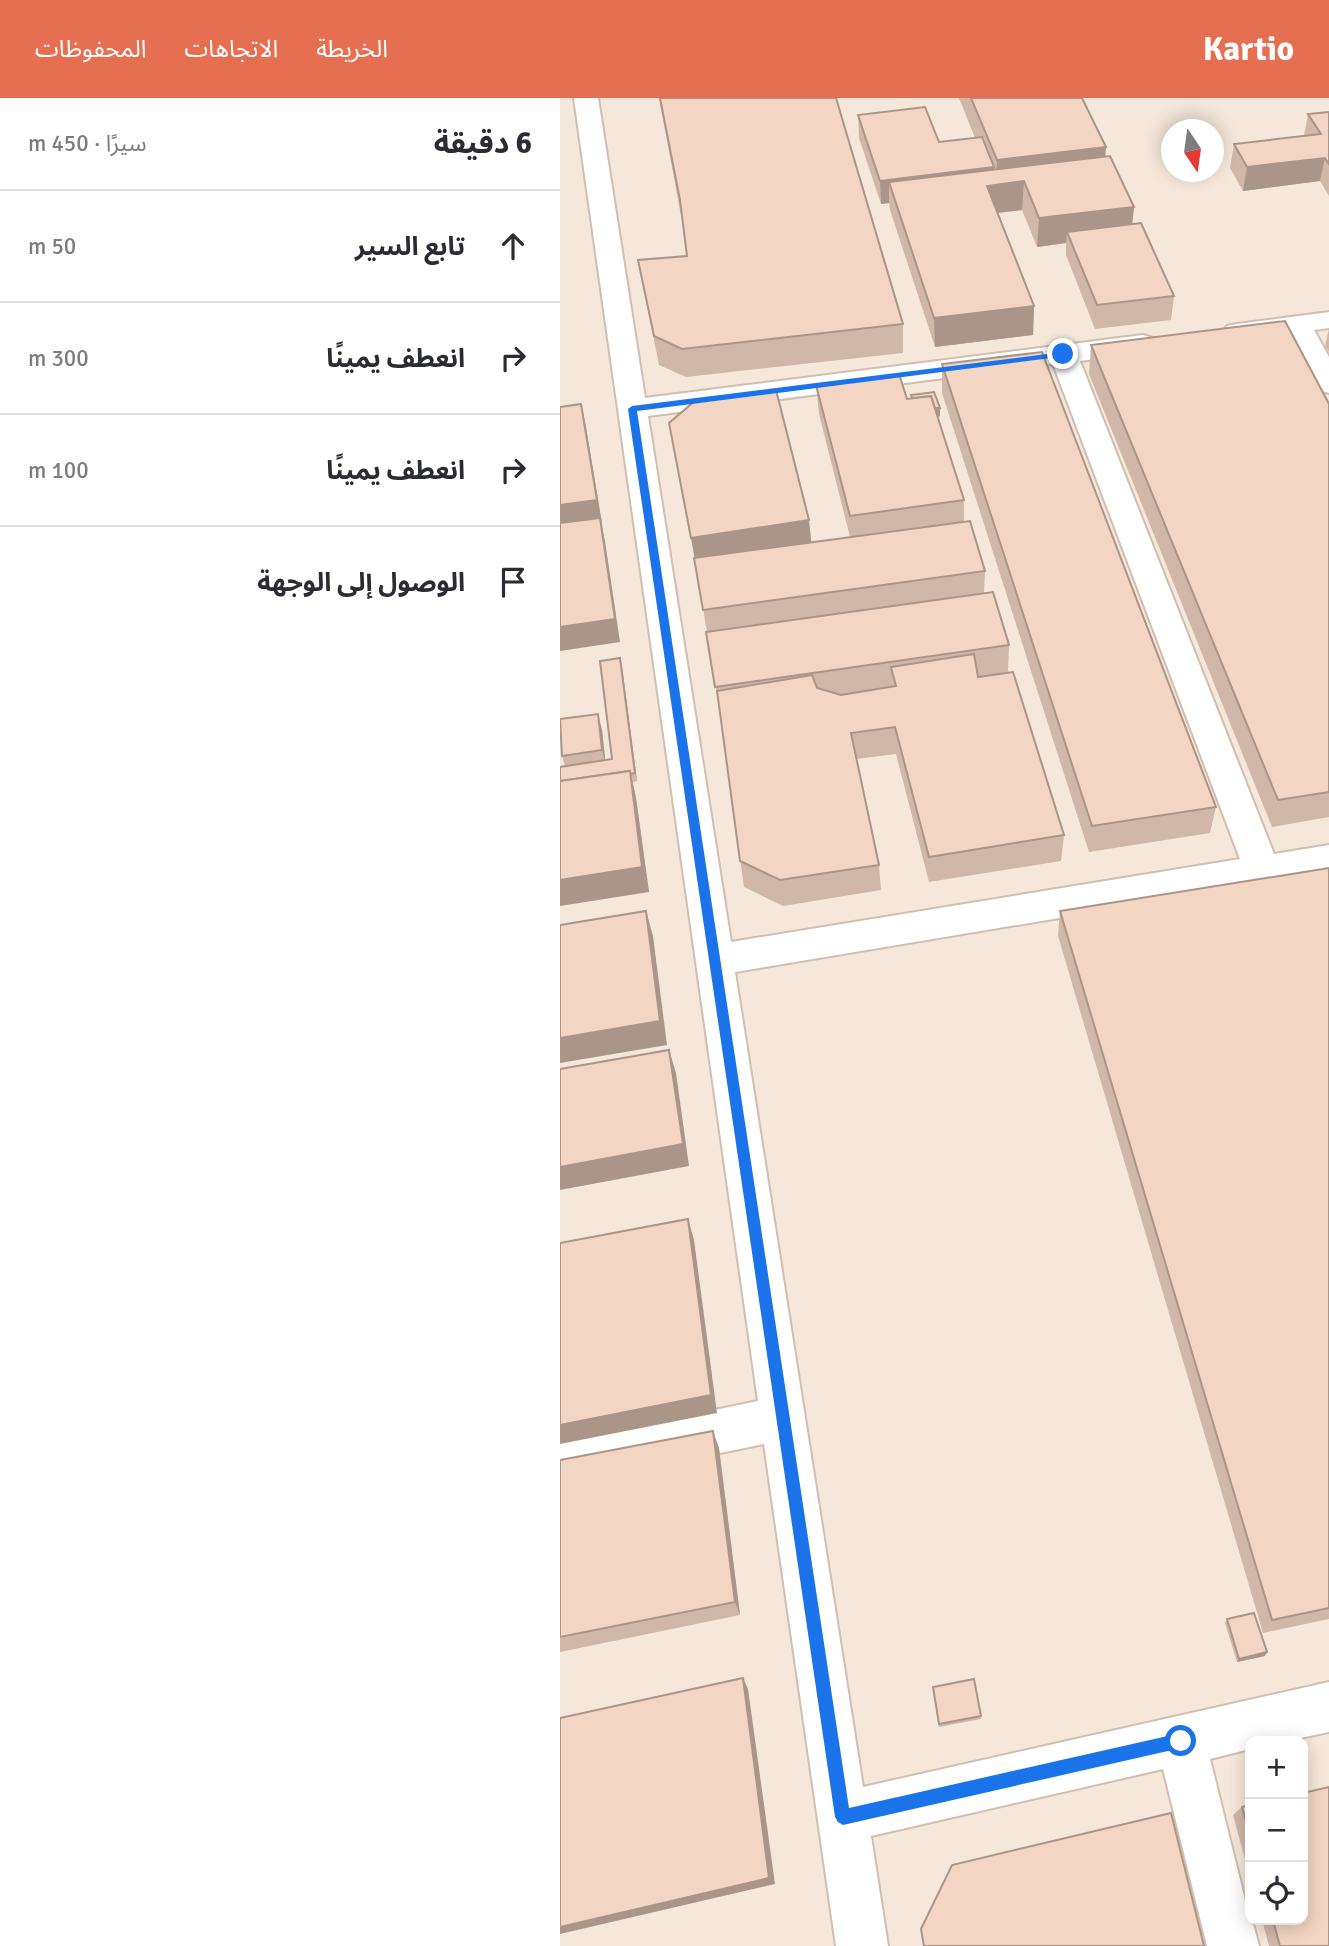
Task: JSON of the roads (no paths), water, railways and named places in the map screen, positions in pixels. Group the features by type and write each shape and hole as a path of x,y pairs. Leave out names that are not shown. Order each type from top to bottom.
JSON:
{"lane":[{"path":"586,98 862,1946"},
{"path":"1214,335 1329,320"},
{"path":"1297,324 1329,384"},
{"path":"632,409 1173,340"},
{"path":"1063,354 1262,870"},
{"path":"715,960 1329,859"},
{"path":"560,1464 783,1418"},
{"path":"843,1817 1329,1707"},
{"path":"1181,1741 1233,1946"}]}
